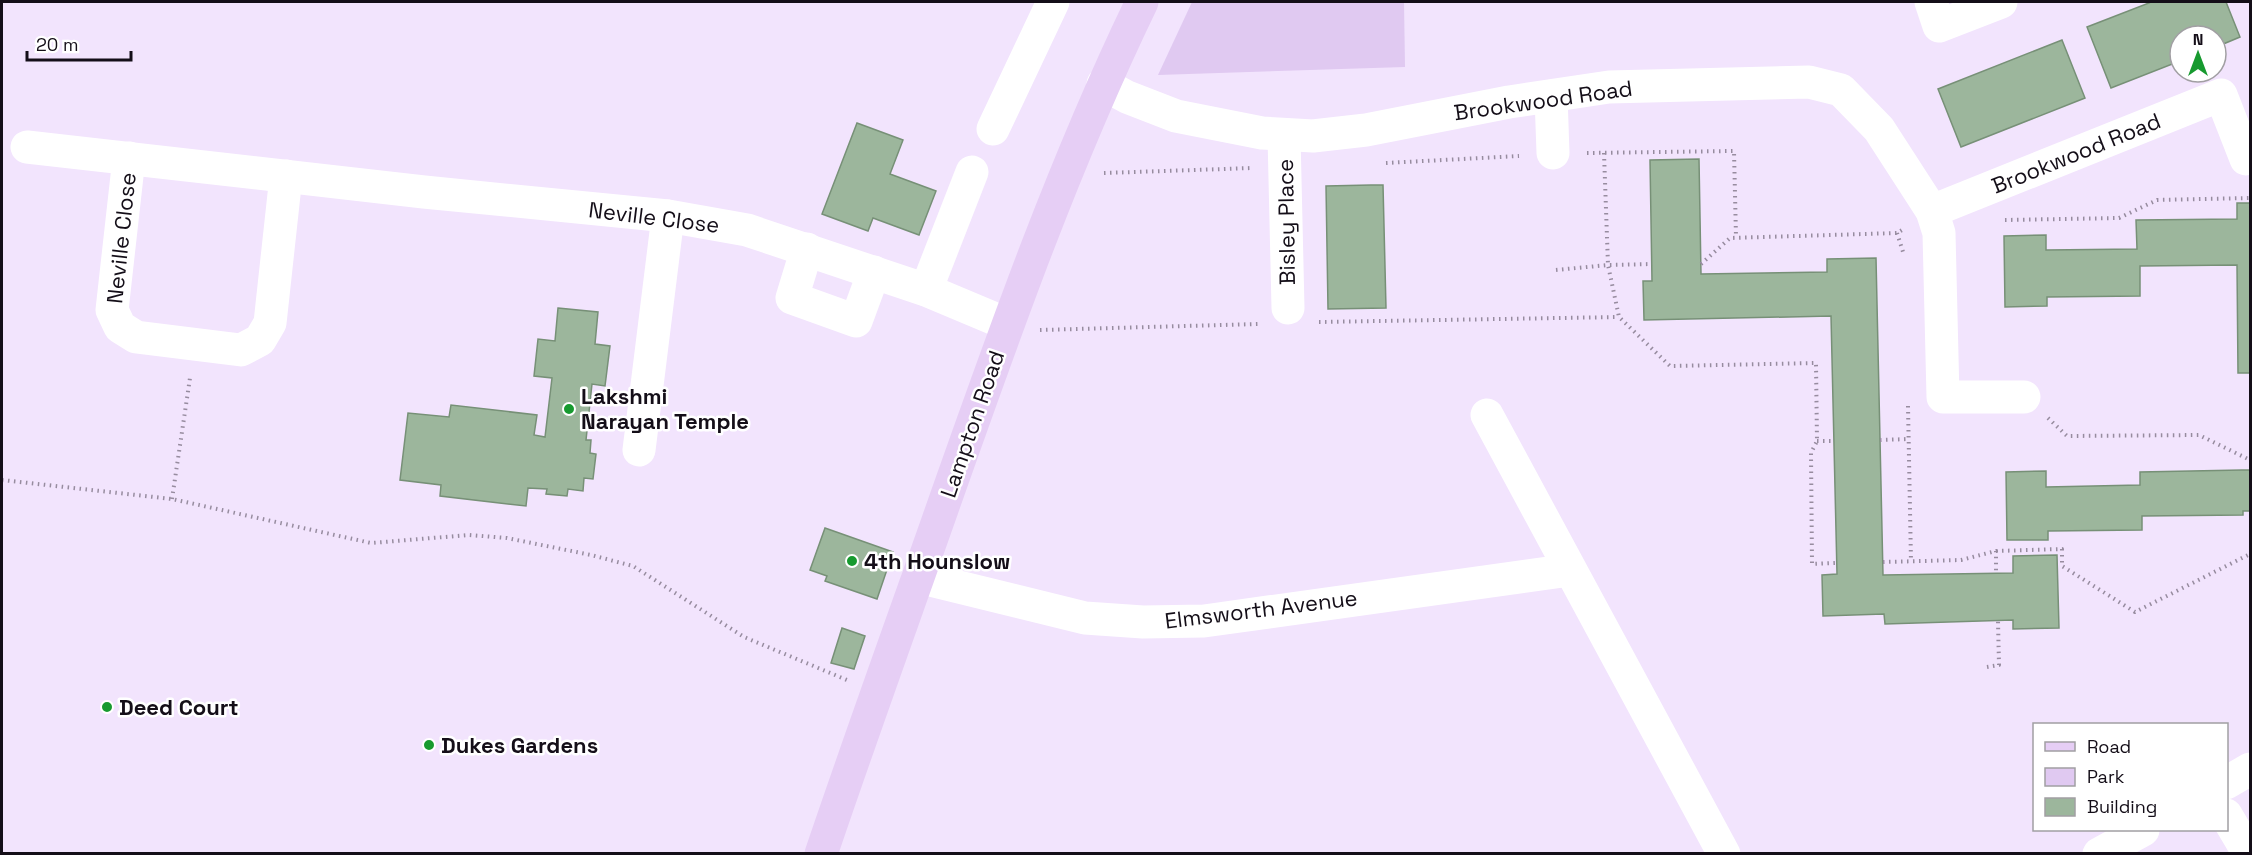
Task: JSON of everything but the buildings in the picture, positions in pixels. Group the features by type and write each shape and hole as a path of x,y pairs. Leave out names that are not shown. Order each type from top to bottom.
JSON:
{"main road":[{"name":"Lampton Road","path":"821,854 875,692 1007,324 1103,84 1142,2"}],"street":[{"path":"993,129 1053,2"},
{"path":"1931,2 1939,26 2001,2"},
{"name":"Brookwood Road","path":"1103,84 1127,97 1176,116 1262,133 1284,151 1313,136 1366,130 1509,102 1609,87 1809,82 1841,90 1879,129 1932,211 1939,232 1944,397 2024,396"},
{"name":"Brookwood Road","path":"1932,211 2221,95 2246,159"},
{"path":"1551,96 1553,153"},
{"name":"Neville Close","path":"27,147 424,192 668,216 747,230 926,290 1007,324"},
{"name":"Bisley Place","path":"1284,151 1288,308"},
{"name":"Neville Close","path":"129,158 112,310 120,327 136,337 241,350 260,340 270,323 286,176"},
{"path":"926,290 972,172"},
{"path":"639,450 668,216"},
{"path":"807,249 792,298 856,321 874,272"},
{"path":"1487,415 1723,853"},
{"name":"Elmsworth Avenue","path":"918,577 1085,618 1143,622 1204,621 1570,570"},
{"path":"2228,782 2250,769"},
{"path":"2228,817 2249,854"},
{"path":"2099,854 2141,831"}],"path":[{"path":"1067,174 1284,151"},
{"path":"1375,164 1553,153 1734,151 1736,237"},
{"path":"1604,153 1608,265 1619,317 1670,366 1816,363 1817,441 1811,453 1812,564 1836,563"},
{"path":"1996,221 2119,218 2157,200 2250,198"},
{"path":"1701,264 1730,238 1897,232 1932,211"},
{"path":"1556,270 1652,264"},
{"path":"172,499 195,344"},
{"path":"2024,396 2067,436 2199,435 2250,460"},
{"path":"1880,440 1909,439"},
{"path":"1817,441 1834,441"},
{"path":"2,480 172,499 371,543 478,536 518,540 633,566 744,637 875,692"},
{"path":"1883,562 1961,561 1996,551 2062,549 2062,566 2135,612 2250,554"},
{"path":"1996,551 1996,573"},
{"path":"1987,667 1999,665 1998,621"}],"green space":[{"path":"1192,2 1404,2 1405,67 1158,75"}],"place":[{"name":"Lakshmi Narayan Temple","path":"569,409"},
{"name":"4th Hounslow","path":"852,561"},
{"name":"Deed Court","path":"107,707"},
{"name":"Dukes Gardens","path":"429,745"}]}
